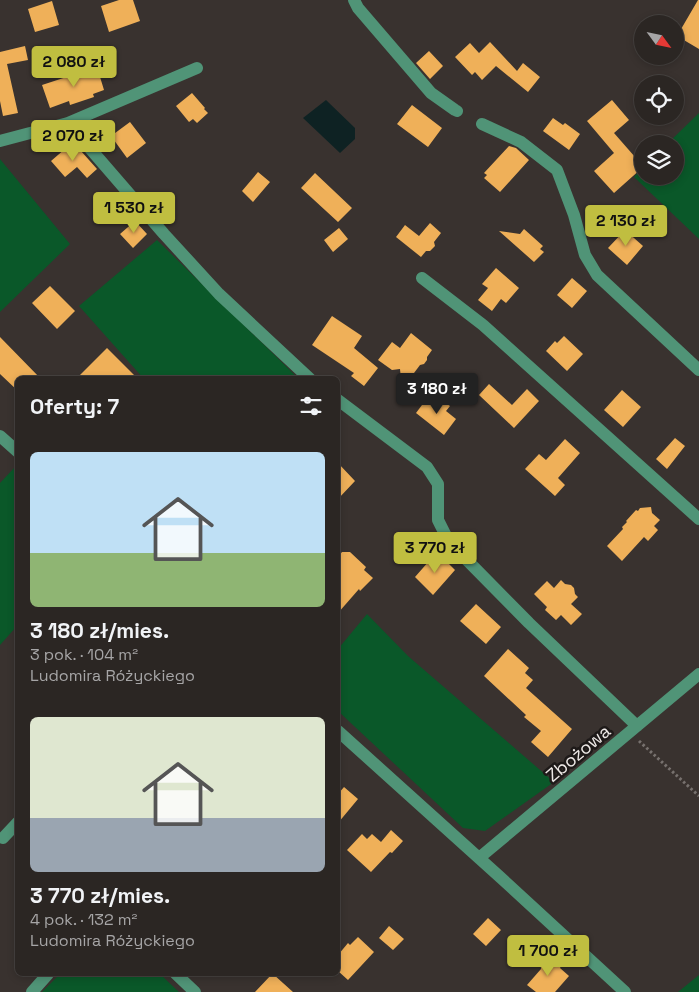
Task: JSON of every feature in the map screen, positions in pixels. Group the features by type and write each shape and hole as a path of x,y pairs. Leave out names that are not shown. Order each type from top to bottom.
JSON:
{"street":[{"path":"354,0 358,8 431,93 457,111"},
{"path":"0,141 68,123 198,68"},
{"path":"68,123 164,234 219,294 307,376"},
{"path":"482,124 521,142 557,170 574,215 585,256 597,275 699,370"},
{"path":"422,278 484,325 699,519"},
{"path":"340,402 427,467 438,484 438,520 446,536 460,553 633,729"},
{"path":"0,436 15,449"},
{"name":"Zbożowa","path":"479,858 699,674"},
{"path":"340,733 625,992"},
{"path":"4,838 15,825"},
{"path":"32,992 46,976"},
{"path":"178,976 195,992"}],"path":[{"path":"633,729 699,796"}],"green space":[{"path":"699,113 699,239 642,185 684,185 684,135 676,135"},
{"path":"0,159 70,244 0,312"},
{"path":"157,240 296,376 141,376 79,306"},
{"path":"15,467 15,628 0,645 0,483"},
{"path":"367,614 408,656 554,782 485,831 463,828 340,713 340,647"},
{"path":"699,975 699,992 678,992"},
{"path":"58,976 162,976 179,992 42,992"}],"water":[{"path":"326,100 355,128 355,139 340,153 303,118"}],"building":[{"path":"119,0 133,0 140,21 109,32 101,6"},
{"path":"699,0 699,49 684,40 684,24"},
{"path":"52,1 59,25 35,32 28,9"},
{"path":"490,42 517,71 523,63 540,77 528,92 496,66 482,80 475,72 472,75 455,57 470,43 479,53"},
{"path":"25,46 28,60 7,64 18,113 3,116 0,101 0,52"},
{"path":"429,51 443,66 430,79 416,63"},
{"path":"97,67 104,90 93,94 94,97 70,105 69,101 50,108 42,85"},
{"path":"192,93 208,113 197,123 193,119 189,122 176,106"},
{"path":"612,100 629,120 614,133 634,156 634,175 614,193 594,171 614,153 587,121"},
{"path":"412,105 442,128 428,147 397,124"},
{"path":"553,118 563,125 565,123 580,134 569,150 543,131"},
{"path":"130,122 146,143 127,158 111,136"},
{"path":"73,142 97,169 87,178 77,167 65,177 51,161"},
{"path":"509,146 516,148 529,160 500,192 484,178 487,175 484,173"},
{"path":"258,172 270,182 253,202 242,191"},
{"path":"315,173 352,208 338,222 301,188"},
{"path":"135,221 147,234 133,248 120,234"},
{"path":"430,223 441,233 434,242 435,246 430,251 426,251 421,257 396,237 405,225 419,236"},
{"path":"339,228 348,239 333,252 324,240"},
{"path":"524,229 543,246 540,249 544,252 534,262 499,231 520,234"},
{"path":"625,230 643,246 627,265 608,248"},
{"path":"496,268 519,288 506,303 501,299 492,311 478,300 488,288 482,284"},
{"path":"572,278 587,291 572,308 557,295"},
{"path":"50,286 75,311 57,329 32,303"},
{"path":"332,316 362,336 354,348 378,368 364,386 351,376 354,373 312,345"},
{"path":"411,333 432,350 424,364 420,365 402,389 400,369 392,370 378,360 392,342 400,348"},
{"path":"564,336 583,354 567,371 546,351 555,341 557,343"},
{"path":"0,337 38,376 15,376 15,388 0,374"},
{"path":"107,348 135,376 79,376"},
{"path":"489,384 512,405 527,389 539,401 514,428 479,395"},
{"path":"622,390 641,407 623,427 604,410"},
{"path":"428,397 435,403 439,398 450,406 446,411 456,419 444,435 416,413"},
{"path":"675,438 685,446 667,469 656,459"},
{"path":"565,439 580,453 558,478 565,485 555,496 525,469 539,454 546,460"},
{"path":"340,465 355,481 340,497"},
{"path":"651,507 652,513 660,520 654,526 658,530 648,541 644,537 622,561 607,546 623,529 622,527 626,521 636,510"},
{"path":"342,552 350,552 366,567 364,570 373,578 360,591 359,589 340,611 340,554"},
{"path":"437,552 455,570 433,595 415,577"},
{"path":"561,580 574,588 575,594 578,597 571,604 582,614 571,625 561,615 556,620 545,610 547,607 534,594 547,581 554,588"},
{"path":"476,604 501,627 486,644 460,621"},
{"path":"508,649 529,668 525,673 533,680 526,688 572,729 548,757 531,742 541,731 524,717 526,715 484,676"},
{"path":"344,787 358,799 340,821 340,792"},
{"path":"391,830 403,841 371,872 347,850 362,834 367,839 372,834 381,842"},
{"path":"488,918 501,930 486,946 473,934"},
{"path":"389,926 404,939 393,950 379,938"},
{"path":"358,937 374,952 348,980 340,973 340,953 348,943 350,945"},
{"path":"551,956 569,976 555,992 536,992 527,985 541,969 540,958"},
{"path":"270,976 275,976 293,992 255,992"}]}
